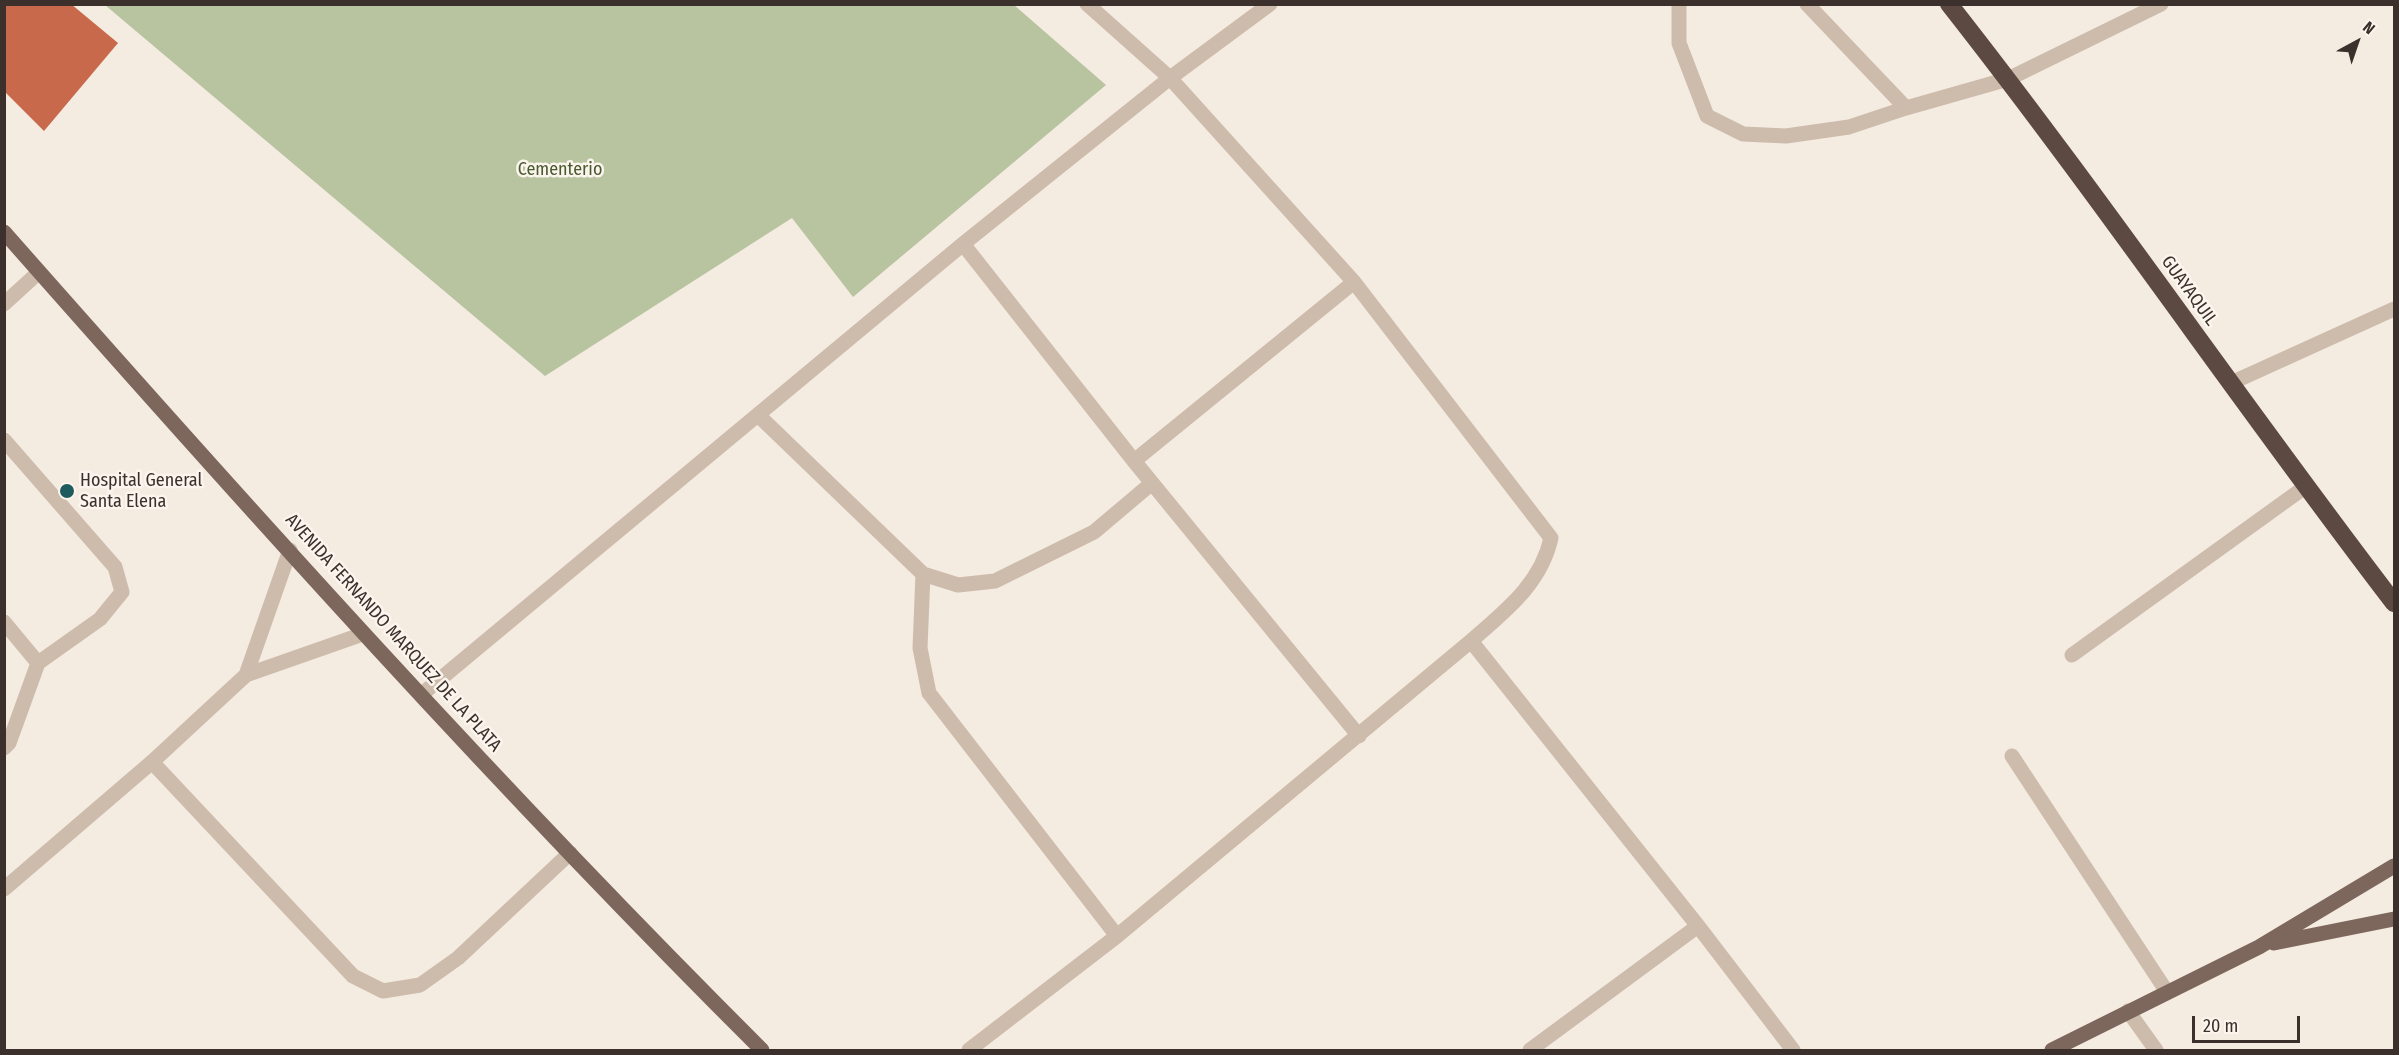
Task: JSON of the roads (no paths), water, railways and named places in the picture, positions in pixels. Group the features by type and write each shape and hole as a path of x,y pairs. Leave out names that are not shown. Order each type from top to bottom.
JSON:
{"highway":[{"name":"GUAYAQUIL","path":"1949,4 2008,79 2306,487 2394,603"}],"main road":[{"name":"AVENIDA FERNANDO MARQUEZ DE LA PLATA","path":"4,232 363,634 570,853 762,1050"},
{"path":"2052,1050 2259,947 2394,866"},
{"path":"2259,947 2349,926 2394,920"}],"street":[{"path":"969,1050 1117,936 1471,641 1518,599 1546,561 1551,538 1354,282 1170,78 1087,4"},
{"path":"421,695 963,244 1170,78 1270,4"},
{"path":"1679,4 1679,43 1707,116 1743,134 1786,136 1849,127 2008,79 2161,4"},
{"path":"1807,4 1906,108"},
{"path":"963,244 1152,483 1359,736"},
{"path":"4,304 39,272"},
{"path":"1134,460 1354,282"},
{"path":"2231,383 2394,309"},
{"path":"758,415 923,574 958,585 995,581 1094,532 1152,483"},
{"path":"4,440 115,567 122,592 100,619 38,663 27,698 4,748"},
{"path":"2072,655 2306,487"},
{"path":"246,675 290,550"},
{"path":"923,574 920,648 929,693 1117,936"},
{"path":"4,622 38,663"},
{"path":"4,889 152,762 246,675 363,634"},
{"path":"1471,641 1698,926 1792,1050"},
{"path":"2012,756 2167,992"},
{"path":"152,762 353,976 384,991 420,985 458,958 570,853"},
{"path":"1530,1050 1698,926"},
{"path":"2128,1011 2156,1050"}],"place":[{"name":"Hospital General Santa Elena","path":"67,491"}],"park label":[{"name":"Cementerio","path":"560,170"}]}
